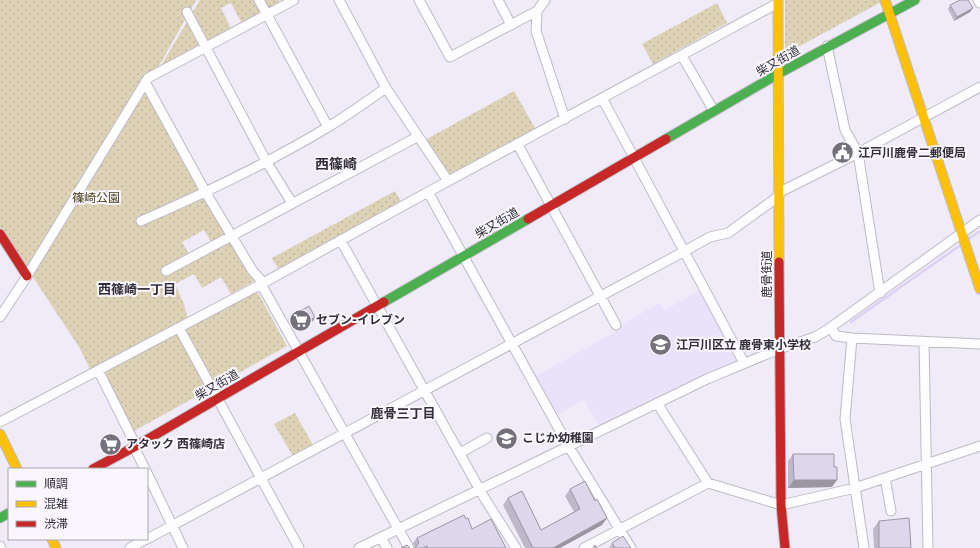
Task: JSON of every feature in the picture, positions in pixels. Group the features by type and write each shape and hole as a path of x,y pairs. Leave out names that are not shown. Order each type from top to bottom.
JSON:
{"main road":[{"path":"885,0 888,14 980,289"},
{"name":"柴又街道","path":"95,468 218,399 377,305 827,46 915,0"},
{"name":"鹿骨街道","path":"778,2 779,349 781,505 785,548"},
{"path":"0,234 27,276"},
{"path":"0,434 17,468"}],"street":[{"path":"259,0 328,127"},
{"path":"0,317 27,276 148,78 294,0"},
{"path":"339,0 386,88 417,137 448,181"},
{"path":"420,0 450,57 537,11 545,0"},
{"path":"498,0 511,25"},
{"path":"978,0 980,4"},
{"path":"0,422 341,241 448,181 518,145 602,98 682,56 778,2"},
{"path":"537,11 536,32 564,119"},
{"path":"187,12 266,161 292,203"},
{"path":"827,46 845,130 858,153 880,293"},
{"path":"682,56 714,111"},
{"path":"145,82 231,236 252,270 260,279 261,284 297,352 409,548"},
{"path":"148,538 600,295 710,237 728,232 778,195 980,87"},
{"path":"141,221 206,193 266,161 328,127 386,88"},
{"path":"602,98 744,363"},
{"path":"166,271 417,137"},
{"path":"518,145 616,325"},
{"path":"428,192 569,447 631,548"},
{"path":"359,548 744,363 815,337 880,293 980,220"},
{"path":"341,241 425,389 480,490 516,548"},
{"path":"831,327 836,336 852,338 980,344"},
{"path":"179,328 299,548"},
{"path":"852,338 845,419 864,548"},
{"path":"924,342 928,548"},
{"path":"98,370 145,468"},
{"path":"658,403 708,483 781,505 856,488 980,446"},
{"path":"460,453 487,438"},
{"path":"148,475 183,548"},
{"path":"885,478 891,511"},
{"path":"584,548 708,483"},
{"path":"381,538 387,548"},
{"path":"130,548 145,540"}],"shaded area":[{"name":"江戸川区立 鹿骨東小学校","path":"701,289 737,359 736,362 600,427 584,399 557,415 536,376 615,332 615,328 660,303 664,311"}],"green space":[{"name":"篠崎公園","path":"0,0 196,0 146,89 226,235 211,242 204,230 182,242 189,254 162,269 165,275 230,240 246,270 256,280 231,294 221,277 202,288 194,274 175,284 184,304 188,320 257,291 287,346 134,431 99,367 91,371 79,347 0,227"},
{"path":"200,0 279,0 280,4 242,24 231,3 221,8 232,30 159,69"},
{"path":"785,0 885,0 785,54"},
{"path":"717,3 727,23 653,64 642,44"},
{"path":"514,91 536,130 447,180 423,141"},
{"path":"395,191 401,202 278,269 272,258"},
{"path":"295,413 314,447 294,458 274,424"}],"building":[{"path":"960,0 968,0 973,8 957,17 950,5"},
{"path":"309,306 315,317 298,327 291,316"},
{"path":"793,454 834,454 834,467 837,467 837,480 794,480"},
{"path":"585,481 595,501 597,499 607,518 553,548 533,548 508,498 522,491 541,530 580,509 570,489"},
{"path":"464,515 466,519 468,518 472,529 491,519 506,548 428,548 427,546 423,548 415,548 419,543 417,538"},
{"path":"909,518 911,548 879,548 879,521"},
{"path":"623,536 631,548 615,548 612,543"},
{"path":"407,545 410,548 401,548"}],"waterway":[{"path":"967,240 980,231"},
{"path":"851,322 962,244"}],"traffic: fast":[{"path":"666,139 778,74 915,0"},
{"path":"384,302 528,219"},
{"path":"0,518 8,514"}],"traffic: slow":[{"path":"778,0 779,262"},
{"path":"885,0 980,289"},
{"path":"0,434 17,468"},
{"path":"52,540 56,548"}],"traffic: jam":[{"path":"528,219 666,139"},
{"path":"0,234 27,276"},
{"path":"779,262 781,505 785,548"},
{"path":"95,468 136,446 384,302"}],"place":[{"name":"江戸川鹿骨二郵便局","path":"842,153"},
{"name":"セブン-イレブン","path":"301,320"},
{"name":"江戸川区立 鹿骨東小学校","path":"661,345"},
{"name":"こじか幼稚園","path":"506,438"},
{"name":"アタック 西篠崎店","path":"110,444"}],"district":[{"name":"西篠崎","path":"336,164"},
{"name":"西篠崎一丁目","path":"137,289"},
{"name":"鹿骨三丁目","path":"403,413"}]}
